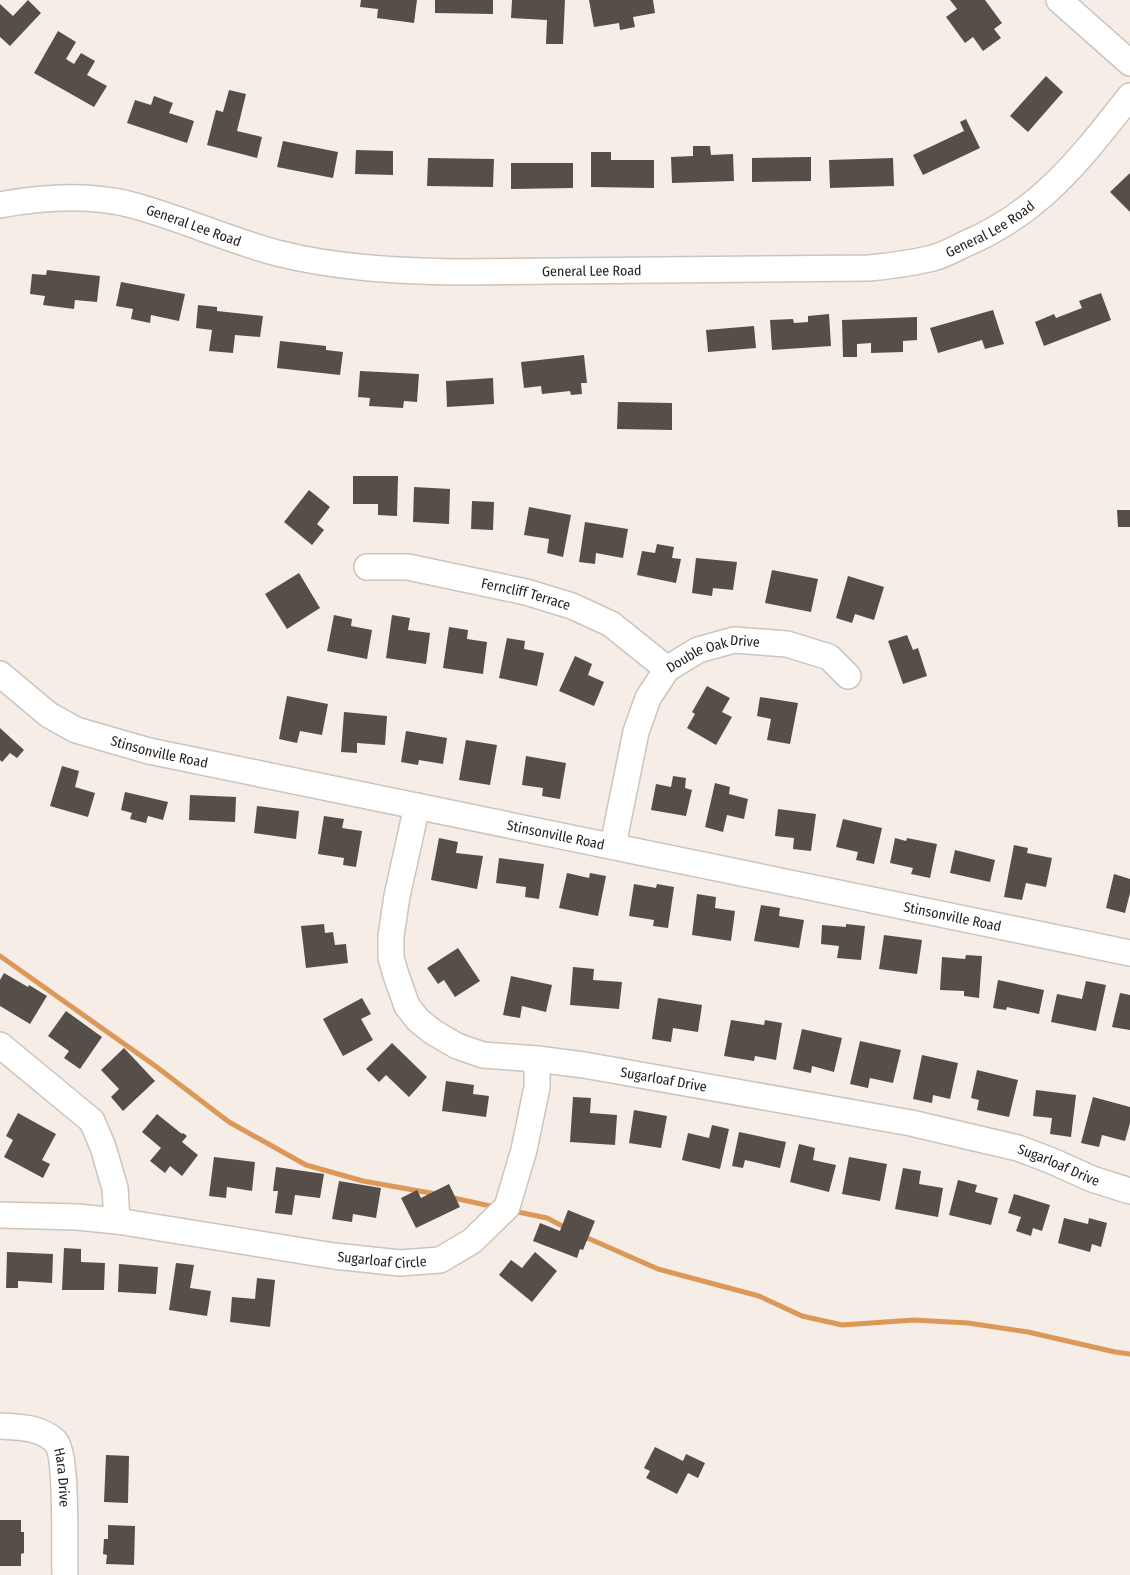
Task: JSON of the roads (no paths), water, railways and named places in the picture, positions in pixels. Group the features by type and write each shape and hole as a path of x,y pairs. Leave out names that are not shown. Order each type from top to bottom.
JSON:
{"street":[{"path":"1059,0 1130,63"},
{"name":"General Lee Road","path":"0,205 32,199 108,200 157,213 233,240 278,253 334,264 391,270 468,272 869,268 903,264 935,257 982,237 1026,210 1079,160 1130,96"},
{"name":"Ferncliff Terrace","path":"367,567 408,567 526,592 572,606 611,624 667,669"},
{"name":"Double Oak Drive","path":"613,846 636,732 648,698 667,669 698,650 734,640 787,644 829,657 848,676"},
{"name":"Stinsonville Road","path":"0,674 48,715 76,730 149,751 1130,953"},
{"name":"Sugarloaf Drive","path":"417,806 397,896 391,936 391,958 407,1006 418,1020 433,1032 457,1046 489,1056 537,1059 584,1065 911,1123 1018,1148 1092,1179 1130,1191"},
{"path":"0,1045 92,1121 105,1153 115,1188 117,1221"},
{"name":"Sugarloaf Circle","path":"0,1215 77,1217 117,1221 334,1256 400,1263 440,1260 472,1241 507,1207 524,1150 537,1087 537,1059"},
{"name":"Hara Drive","path":"0,1426 37,1430 56,1442 61,1454 64,1495 65,1575"}],"waterway":[{"path":"0,956 154,1065 229,1122 306,1165 363,1181 436,1194"},
{"path":"449,1197 495,1207"},
{"path":"513,1211 547,1218 566,1228"},
{"path":"583,1236 658,1269 759,1296 802,1316 842,1325 914,1320 968,1323 1028,1332 1130,1354"}]}
